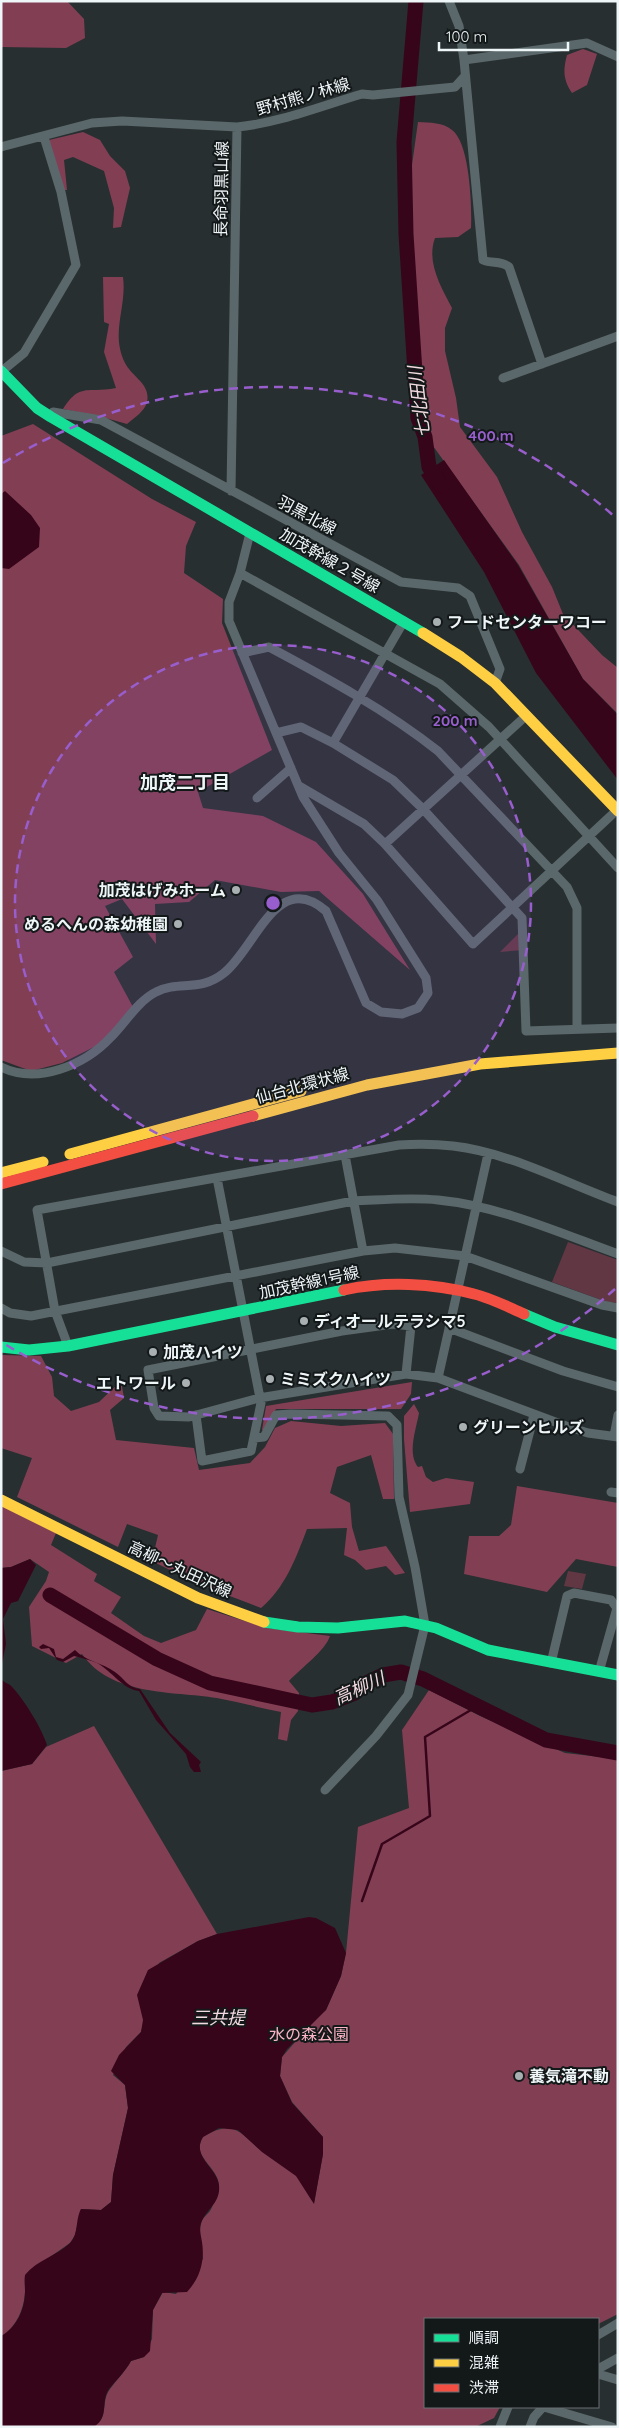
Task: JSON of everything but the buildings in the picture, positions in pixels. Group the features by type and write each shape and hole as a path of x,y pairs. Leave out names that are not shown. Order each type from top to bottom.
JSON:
{"street":[{"path":"449,1 459,26 464,60 483,260 489,263 503,262 509,267 542,364"},
{"path":"464,60 587,43 618,57"},
{"name":"野村熊ノ林線","path":"237,127 264,125 280,118 362,94 376,95 455,87 466,76"},
{"name":"長命羽黒山線","path":"1,146 92,123 122,121 237,127 231,491"},
{"path":"1,371 24,353 76,265 61,192 44,136"},
{"path":"504,378 618,336"},
{"name":"加茂幹線２号線","path":"1,371 37,408 51,417 404,621 461,657 495,683 617,811"},
{"name":"羽黒北線","path":"51,417 53,412 100,420 402,582 458,588 470,596 500,669 495,683"},
{"path":"1,1067 12,1072 39,1074 83,1059 103,1046 152,994 165,988 206,984 226,973 275,908 287,901 300,898 315,902 326,911 366,1003 382,1012 402,1014 418,1008 428,993 426,978 378,900 339,853 298,786 228,622 229,602 240,574 250,533"},
{"path":"240,574 384,651 440,684 489,727 618,868"},
{"path":"333,743 384,651 404,621"},
{"path":"242,653 269,647 415,732 438,750 551,873 567,887 577,908 577,1029"},
{"path":"385,844 527,715"},
{"path":"276,733 301,727 333,743 393,780 423,809 522,918 524,926 526,1031 618,1028"},
{"path":"257,798 291,768"},
{"path":"298,786 364,824 385,844 473,944 617,811"},
{"name":"仙台北環状線","path":"1,1173 246,1105 356,1077 417,1064 528,1048 618,1044"},
{"name":"仙台北環状線","path":"1,1184 367,1084 480,1064 618,1053"},
{"path":"68,1346 55,1311 37,1210 399,1145 427,1144 455,1146 488,1154 554,1176 618,1202"},
{"path":"438,1378 488,1154"},
{"path":"344,1155 363,1251"},
{"path":"196,1415 202,1461 251,1452 261,1403 217,1178"},
{"path":"1,1251 24,1262 47,1262 353,1201 400,1198 438,1200 475,1206 517,1218 618,1254"},
{"path":"1,1308 10,1313 31,1316 363,1251 395,1248 465,1256 602,1305 618,1308"},
{"name":"加茂幹線1号線","path":"1,1347 29,1350 68,1346 126,1333 244,1312 361,1286 425,1285 458,1290 555,1326 618,1345"},
{"path":"406,1374 411,1326 393,1324 368,1326 148,1370 154,1408 160,1416 196,1415 259,1398 406,1374 438,1378 534,1415 588,1433 616,1437 618,1415"},
{"path":"449,1328 563,1371 618,1387"},
{"path":"254,1438 264,1437 276,1415 388,1416 396,1425 399,1497 416,1567 425,1625 408,1696 376,1736 325,1790"},
{"path":"520,1469 534,1415"},
{"name":"高柳～丸田沢線","path":"1,1500 198,1598 267,1622 298,1627 338,1628 406,1621 425,1625 488,1650 618,1675"},
{"path":"551,1663 567,1596 574,1593 611,1600 617,1608 599,1672"},
{"path":"599,2334 618,2323"},
{"path":"599,2368 618,2358"},
{"path":"599,2374 618,2380"},
{"path":"500,2427 508,2408"},
{"path":"530,2427 543,2408"},
{"path":"547,2408 612,2427"}],"shaded area":[{"path":"522,930 523,950 500,952"},
{"path":"568,1242 618,1260 618,1303 607,1302 552,1282"},
{"path":"568,1571 586,1574 582,1589 564,1586"}],"green space":[{"path":"1,1 67,1 84,19 85,38 66,48 1,47"},
{"path":"583,49 597,54 587,85 572,93 565,75 567,55"},
{"path":"418,122 440,124 452,130 463,148 469,176 471,228 458,237 435,238 432,256 436,274 452,308 445,328 445,351 456,398 460,427 497,477 522,532 552,587 563,614 602,655 618,668 618,714 583,679 519,565 428,439 422,410 408,233 412,165"},
{"path":"83,132 100,140 110,156 125,171 130,188 121,227 113,228 114,208 104,171 73,157 64,160 67,190 64,190 49,140"},
{"path":"103,277 123,277 124,288 119,331 121,352 128,368 144,385 147,396 144,408 127,424 63,409 69,400 80,392 116,388 104,352 109,324 104,322"},
{"path":"33,424 152,499 196,522 186,546 184,573 223,599 222,623 272,750 198,792 203,808 263,816 316,842 363,894 410,970 319,891 281,892 215,880 189,902 155,904 156,944 122,899 105,906 133,957 114,972 133,1007 102,1043 62,1063 31,1071 1,1060 1,436"},
{"path":"1,1355 41,1356 52,1377 54,1396 71,1411 99,1402 121,1381 124,1398 110,1410 116,1440 194,1448 199,1470 250,1463 265,1447 275,1428 291,1421 341,1426 385,1423 393,1434 394,1499 383,1499 371,1455 337,1467 330,1493 350,1503 352,1527 359,1551 386,1546 405,1573 395,1575 386,1566 366,1570 355,1560 344,1555 347,1528 307,1529 283,1582 261,1608 196,1583 152,1561 158,1535 127,1524 118,1547 17,1497 32,1458 1,1448"},
{"path":"412,1382 411,1394 401,1409 276,1409 265,1430 262,1430 266,1406"},
{"path":"414,1404 419,1413 413,1441 413,1455 418,1467 422,1466 426,1477 433,1482 446,1478 474,1482 470,1504 410,1512 404,1416"},
{"path":"517,1486 618,1503 618,1567 576,1559 547,1592 464,1574 469,1536 499,1536 511,1525"},
{"path":"1,1505 56,1533 51,1545 97,1574 94,1581 121,1597 111,1613 144,1636 161,1643 196,1630 207,1609 267,1628 330,1636 318,1653 289,1681 299,1693 298,1711 291,1720 287,1741 278,1739 281,1712 217,1698 162,1692 126,1685 109,1678 94,1668 82,1654 66,1663 32,1646 29,1607 46,1581 49,1572 30,1559 11,1567 1,1568"},
{"name":"水の森公園","path":"429,1690 480,1716 565,1753 618,1759 618,2314 599,2324 599,2318 424,2318 424,2408 499,2408 494,2418 475,2427 93,2427 101,2419 110,2389 131,2361 144,2357 152,2339 153,2310 163,2292 176,2294 203,2259 200,2228 203,2219 213,2206 219,2186 215,2173 202,2156 200,2150 203,2137 222,2129 230,2128 236,2130 295,2174 314,2203 323,2154 323,2137 292,2102 280,2076 282,2057 317,2017 326,2010 341,1976 346,1953 358,1827 409,1808 402,1730"},
{"path":"94,1726 217,1934 198,1941 159,1963 141,2032 126,2047 113,2075 125,2085 128,2108 113,2175 111,2202 101,2210 81,2209 75,2235 70,2243 27,2273 21,2312 11,2328 1,2337 1,1771 32,1764 46,1747"}],"water":[{"path":"444,460 518,565 583,679 618,715 618,780 536,673 484,572 421,475"},
{"path":"5,491 31,515 40,528 39,547 9,569 1,568 1,494"},
{"path":"30,1559 36,1565 18,1601 11,1603 3,1619 6,1644 1,1669 1,1568 11,1567"},
{"path":"43,1644 54,1649 56,1657 63,1659 75,1650 84,1657 110,1669 118,1674 132,1687 140,1689 170,1733 201,1762 199,1765 201,1772 194,1772 190,1767 186,1754 156,1720 139,1691 127,1687 102,1666 94,1662 74,1656 63,1662 57,1660 49,1648 41,1649 39,1647"},
{"path":"1,1679 12,1686 23,1700 45,1738 47,1745 32,1764 1,1771"},
{"name":"三共提","path":"309,1917 316,1918 335,1928 346,1953 341,1976 326,2010 287,2049 282,2057 280,2076 292,2103 323,2137 323,2154 314,2204 296,2176 262,2152 238,2130 219,2128 203,2137 200,2150 217,2179 219,2191 216,2201 200,2225 203,2249 202,2262 192,2287 187,2292 162,2293 153,2310 150,2351 144,2357 131,2361 109,2389 106,2394 101,2419 93,2427 1,2427 1,2336 12,2328 22,2311 25,2298 25,2275 35,2265 70,2243 75,2235 81,2209 101,2210 111,2202 113,2175 128,2108 125,2085 111,2071 119,2055 141,2032 143,2020 137,1995 148,1970 198,1941 217,1934"}],"waterway":[{"name":"七北田川","path":"416,1 404,142 406,234 418,418 425,437 429,467 442,486"},
{"name":"高柳川","path":"50,1595 157,1659 210,1683 312,1705 332,1702 355,1693 364,1684 383,1675 401,1672 423,1679 546,1740 618,1753"},
{"path":"362,1901 382,1844 430,1816 425,1737 476,1707"}],"traffic: fast":[{"path":"1,371 37,408 51,417 423,633"},
{"path":"1,1347 29,1350 68,1346 344,1290"},
{"path":"524,1314 555,1327 618,1345"},
{"path":"264,1622 298,1627 338,1628 405,1621 436,1628 488,1650 618,1675"}],"traffic: slow":[{"path":"423,633 461,657 495,683 618,811"},
{"path":"253,1116 367,1085 480,1064 618,1053"},
{"path":"70,1154 301,1091"},
{"path":"1,1173 43,1162"},
{"path":"1,1500 198,1598 264,1622"}],"traffic: jam":[{"path":"1,1184 253,1116"},
{"path":"344,1290 392,1284 442,1287 480,1296 524,1314"}],"place":[{"name":"フードセンターワコー","path":"437,622"},
{"name":"加茂はげみホーム","path":"236,890"},
{"name":"めるへんの森幼稚園","path":"178,924"},
{"name":"ディオールテラシマ5","path":"304,1321"},
{"name":"加茂ハイツ","path":"153,1352"},
{"name":"ミミズクハイツ","path":"270,1379"},
{"name":"エトワール","path":"186,1383"},
{"name":"グリーンヒルズ","path":"463,1427"},
{"name":"養気滝不動","path":"519,2076"}],"district":[{"name":"加茂二丁目","path":"185,782"}]}
